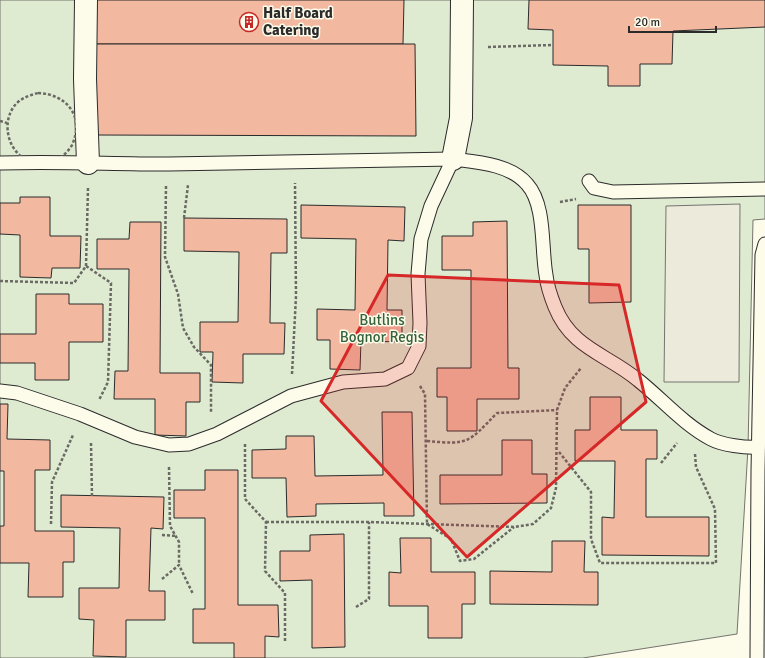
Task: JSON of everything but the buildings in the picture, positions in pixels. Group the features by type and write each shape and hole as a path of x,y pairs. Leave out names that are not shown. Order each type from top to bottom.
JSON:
{"street":[{"path":"86,0 85,79 88,163"},
{"path":"454,159 461,118 462,0"}],"lane":[{"path":"0,391 17,393 86,416 135,437 169,445 189,444 217,434 291,396 343,382 385,379 408,368 419,346 418,274 421,239 431,206 454,159"},
{"path":"0,163 54,161 167,164 454,159 486,163 512,173 527,184 537,204 541,219 546,276 556,308 572,335 594,353 636,378 691,426 712,440 748,448 758,447"},
{"path":"589,181 594,188 613,192 765,189"},
{"path":"757,658 758,447 762,255 765,244"}],"path":[{"path":"462,48 553,45"},
{"path":"44,93 60,98 68,105 74,114 77,125 71,146 54,161 35,162 19,155 12,146 7,135 7,123 11,112 18,102 28,96 44,93"},
{"path":"0,121 7,123"},
{"path":"291,396 296,296 294,162"},
{"path":"0,282 74,283 86,266 88,163"},
{"path":"184,218 190,163"},
{"path":"167,164 166,257 178,294 183,328 194,347 211,365 211,419 217,434"},
{"path":"51,524 52,482 67,450 86,416 108,382 112,283 86,266"},
{"path":"266,522 368,522 515,527 533,524 551,508 556,488 558,410 565,388 594,353"},
{"path":"408,368 425,394 428,524"},
{"path":"427,441 455,444 473,438 497,413 558,410"},
{"path":"86,416 92,496"},
{"path":"246,420 245,499 266,522 265,571 285,593 285,641"},
{"path":"558,451 590,492 591,538 600,563 716,563 715,509 696,467 691,426"},
{"path":"661,463 691,426"},
{"path":"169,445 170,526 180,542 179,565 193,594"},
{"path":"356,607 369,599 368,522"},
{"path":"428,524 451,539 460,561 474,559 515,527"},
{"path":"162,535 177,536"},
{"path":"162,579 179,565"}],"highlighted area":[{"path":"388,275 619,285 646,402 467,557 321,401"}],"green space":[{"name":"Butlins Bognor Regis","path":"0,0 765,0 765,219 753,220 748,448 737,634 583,658 0,658"}],"shaded area":[{"path":"740,204 739,382 664,382 666,206"}],"place":[{"name":"Half Board Catering","path":"249,22"}]}
